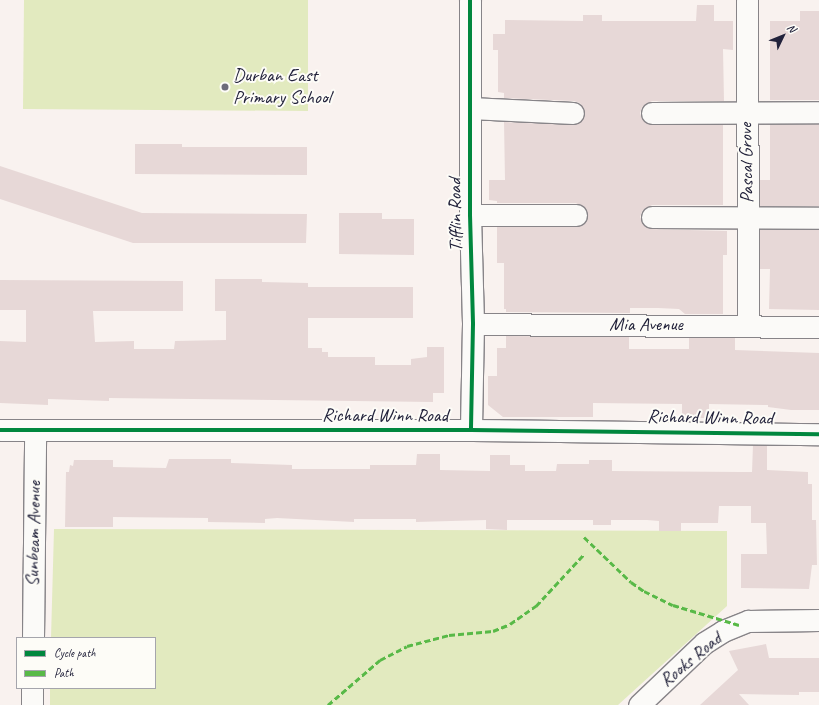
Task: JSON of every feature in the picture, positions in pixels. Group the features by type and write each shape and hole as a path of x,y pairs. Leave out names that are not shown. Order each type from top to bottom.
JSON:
{"street":[{"name":"Tifflin Road","path":"470,0 470,215 473,324 471,430"},
{"name":"Pascal Grove","path":"747,0 746,112 748,326"},
{"path":"470,108 573,113"},
{"path":"652,114 819,112"},
{"path":"470,215 576,215"},
{"path":"652,217 819,218"},
{"name":"Mia Avenue","path":"473,324 819,327"},
{"name":"Richard Winn Road","path":"0,430 471,430 819,434"},
{"name":"Sunbeam Avenue","path":"33,637 35,431"},
{"name":"Rooks Road","path":"639,705 704,643 723,631 748,621 819,620"},
{"path":"32,689 32,705"}],"green space":[{"path":"24,0 308,0 308,111 23,109"},
{"path":"54,529 727,531 727,606 618,705 50,705 50,689 156,689 156,637 51,637"}],"building":[{"path":"697,5 714,5 714,21 733,21 733,50 723,49 724,101 652,101 642,107 640,113 642,119 652,125 723,125 723,205 652,205 642,211 640,217 646,227 652,229 727,231 727,255 723,255 723,314 685,314 679,309 658,308 630,308 630,313 506,312 506,309 504,309 504,263 497,263 497,227 576,227 586,221 588,215 586,209 576,203 497,203 497,201 489,200 489,180 505,180 504,122 573,125 583,120 585,113 580,103 574,101 504,98 504,93 498,92 498,50 493,50 493,34 505,34 505,20 583,21 583,15 602,15 602,21 696,21"},
{"path":"800,11 819,11 819,100 770,100 770,21 800,21"},
{"path":"770,124 819,124 819,206 760,206 760,180 770,180"},
{"path":"135,144 182,144 182,147 307,147 307,175 135,174"},
{"path":"0,166 142,213 307,214 306,243 133,243 0,199"},
{"path":"339,213 382,213 382,219 414,219 414,255 339,254"},
{"path":"760,230 819,230 819,310 769,309 770,269 760,269"},
{"path":"215,279 262,279 262,282 308,283 308,287 413,287 413,318 308,318 308,348 322,348 322,352 328,352 328,357 375,357 375,365 411,365 411,359 427,357 427,347 444,347 444,393 433,393 433,402 109,398 109,401 48,399 48,405 0,403 0,341 26,342 26,310 0,310 0,280 183,281 183,311 93,311 95,342 134,341 134,349 174,349 175,341 226,340 226,311 215,311"},
{"path":"506,336 629,337 629,349 689,349 689,338 735,338 735,350 819,353 819,410 791,410 768,407 768,405 709,404 709,418 682,418 682,404 593,403 593,417 503,417 488,405 488,376 497,376 497,348 506,348"},
{"path":"753,445 767,445 767,470 808,472 808,484 812,484 812,520 816,520 817,565 812,565 809,589 741,588 741,554 767,554 766,523 751,523 751,506 719,506 718,523 681,523 681,531 659,531 659,521 647,520 611,520 611,525 593,525 593,520 507,520 507,530 486,529 486,520 416,522 416,519 354,519 354,522 277,518 265,519 265,523 208,522 208,518 113,517 113,527 65,527 66,472 69,472 70,465 73,466 74,460 113,460 113,467 166,468 169,459 231,459 231,463 292,465 292,469 370,469 370,465 416,465 417,454 440,454 440,470 490,471 490,455 510,455 510,465 525,465 525,471 556,471 557,464 589,464 589,460 612,460 612,471 752,472"},
{"path":"766,644 769,658 819,658 819,692 799,692 799,695 739,694 749,705 700,705 738,670 729,651"}],"marked path":[{"path":"584,537 631,582 644,591 673,605 739,625"},
{"path":"328,705 380,660 407,646 449,635 493,631 510,624 536,606 585,553"}],"cycle path":[{"path":"470,0 470,215 473,324 471,430"},
{"path":"0,430 471,430 819,434"}],"place":[{"name":"Durban East Primary School","path":"225,87"}]}
